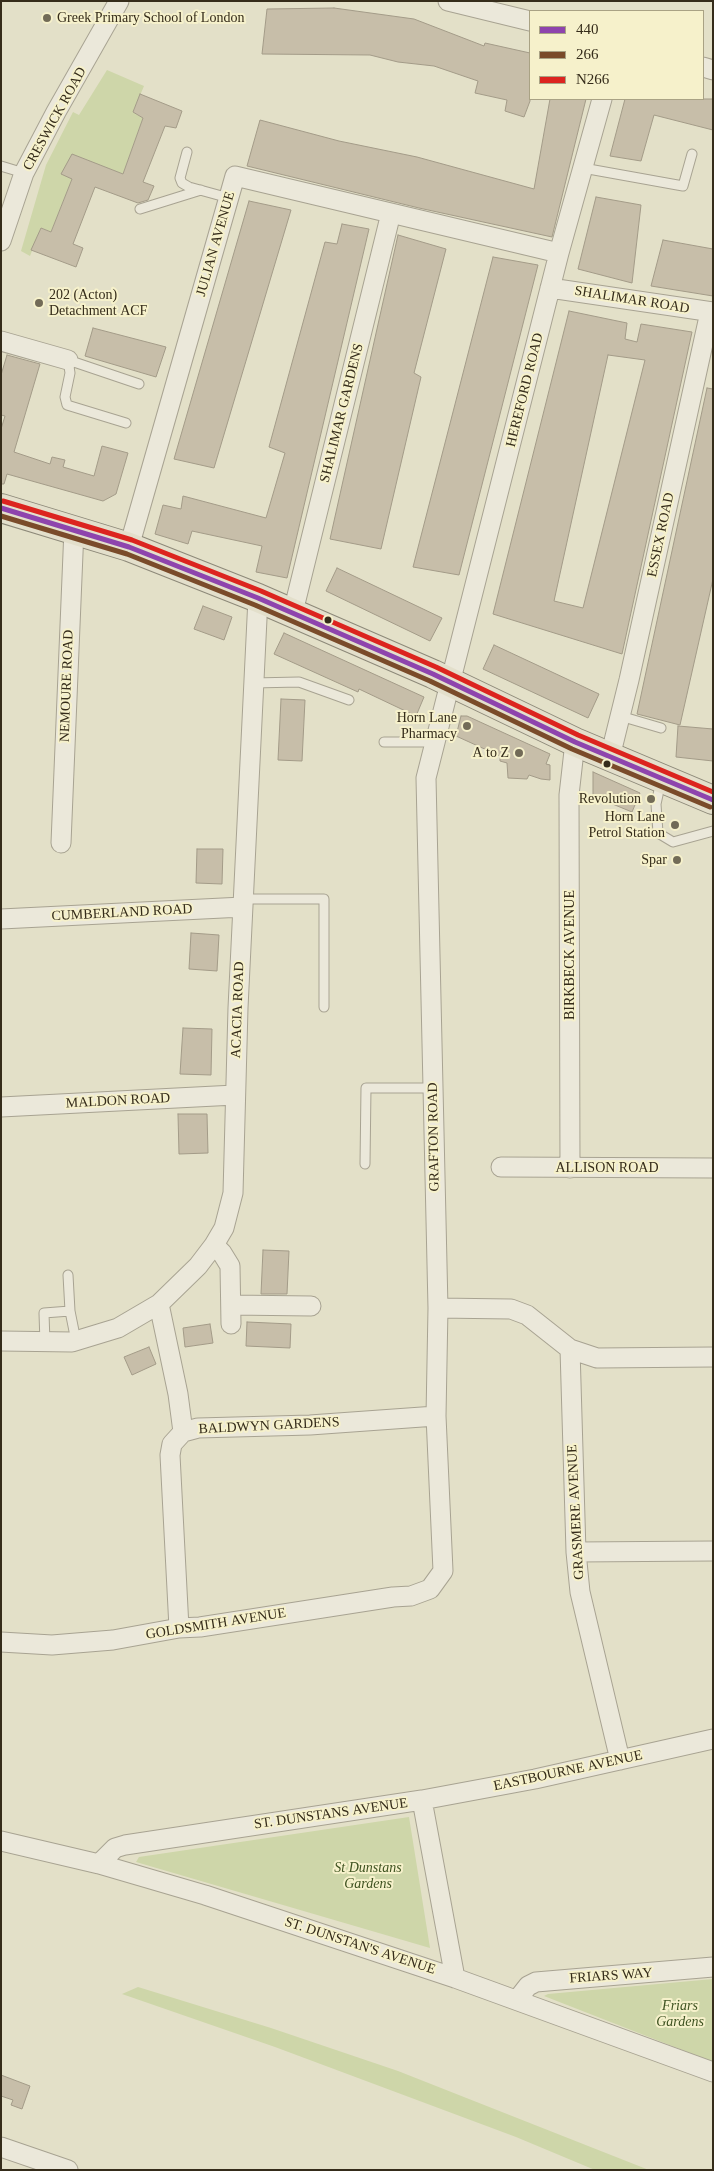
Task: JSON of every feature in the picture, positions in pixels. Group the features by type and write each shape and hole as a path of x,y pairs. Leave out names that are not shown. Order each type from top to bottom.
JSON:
{"main road":[{"path":"1,508 129,547 293,612 451,683 575,742 713,800"}],"street":[{"name":"CRESWICK ROAD","path":"1,241 24,173 119,1"},
{"path":"454,2 529,22"},
{"name":"HEREFORD ROAD","path":"451,683 559,253 602,100"},
{"name":"JULIAN AVENUE","path":"129,547 235,176 559,253"},
{"name":"SHALIMAR GARDENS","path":"293,612 391,213"},
{"name":"SHALIMAR ROAD","path":"550,288 711,312"},
{"name":"ESSEX ROAD","path":"610,757 711,312"},
{"path":"1,341 68,360"},
{"name":"NEMOURE ROAD","path":"61,842 74,529"},
{"name":"ACACIA ROAD","path":"1,1341 45,1343 76,1341 118,1328 159,1304 198,1266 224,1228 233,1193 235,1095 258,598"},
{"name":"GRAFTON ROAD","path":"430,1590 443,1571 436,1416 438,1308 426,778 451,683"},
{"name":"BIRKBECK AVENUE","path":"570,1168 570,795 575,742"},
{"name":"CUMBERLAND ROAD","path":"1,919 244,903"},
{"name":"MALDON ROAD","path":"1,1108 235,1095"},
{"name":"ALLISON ROAD","path":"501,1167 713,1168"},
{"path":"214,1245 222,1253 230,1266 231,1324"},
{"path":"159,1304 178,1394 183,1432"},
{"path":"232,1305 311,1306"},
{"path":"438,1308 511,1309 527,1315 570,1349 597,1358 713,1358"},
{"name":"GRASMERE AVENUE","path":"570,1349 576,1552 580,1592 620,1760"},
{"name":"BALDWYN GARDENS","path":"179,1628 170,1455 172,1444 183,1432 198,1428 310,1425 436,1416"},
{"path":"576,1552 713,1551"},
{"name":"GOLDSMITH AVENUE","path":"1,1642 52,1645 104,1641 179,1628 200,1627 393,1597 411,1596 430,1590"},
{"name":"EASTBOURNE AVENUE","path":"422,1800 535,1779 713,1739"},
{"name":"ST. DUNSTANS AVENUE","path":"99,1864 115,1848 125,1845 422,1800 454,1978"},
{"name":"ST. DUNSTAN'S AVENUE","path":"1,1841 99,1864 205,1895 454,1978 713,2072"},
{"name":"FRIARS WAY","path":"517,2000 528,1986 536,1982 713,1967"},
{"path":"1,2147 68,2170"}],"lane":[{"path":"187,152 180,178 182,183 189,187 229,198"},
{"path":"582,168 683,186 692,154"},
{"path":"1,166 24,173"},
{"path":"140,209 201,190"},
{"path":"126,423 67,405 65,397 70,373 68,360 139,384"},
{"path":"253,683 299,682 349,700"},
{"path":"620,716 661,728"},
{"path":"384,742 436,742"},
{"path":"662,778 656,804 658,833 673,842 713,831"},
{"path":"244,903 324,899 324,1007"},
{"path":"365,1164 366,1088 433,1088"},
{"path":"68,1275 70,1311 76,1341"},
{"path":"45,1343 44,1313 70,1311"}],"green space":[{"path":"107,70 144,86 133,112 143,118 123,174 72,155 72,179 51,232 41,228 30,256 21,251 46,165 73,112 79,115"},
{"name":"St Dunstans Gardens","path":"409,1817 430,1948 136,1862 139,1857"},
{"name":"Friars Gardens","path":"713,1979 713,2062 544,1996 548,1994"},
{"path":"138,1987 271,2028 398,2071 649,2170 595,2170 516,2137 275,2047 122,1994"}],"building":[{"path":"334,8 414,19 484,46 485,43 529,53 530,101 524,117 505,111 507,100 475,93 478,81 434,66 398,62 370,55 262,54 267,9"},
{"path":"140,94 182,111 176,128 165,126 143,182 154,186 148,200 138,203 95,187 73,244 83,248 76,267 31,250 41,228 51,232 72,179 61,174 72,154 123,174 143,118 133,112"},
{"path":"713,99 713,130 654,115 641,161 610,156 625,100"},
{"path":"550,100 586,100 552,237 419,208 247,166 260,120 339,141 417,157 534,189"},
{"path":"596,197 641,205 632,283 578,269"},
{"path":"249,201 291,210 214,468 174,459"},
{"path":"342,224 369,229 287,578 256,572 262,546 192,531 188,544 155,534 163,505 181,509 183,496 266,518 285,453 269,447 325,242 337,244"},
{"path":"398,235 446,249 414,373 421,377 381,549 330,539"},
{"path":"663,240 713,249 713,296 651,286"},
{"path":"493,257 538,265 459,575 413,567"},
{"path":"569,311 627,323 625,339 637,342 641,324 692,332 622,654 493,614","holes":["608,355 645,360 583,608 554,601"]},
{"path":"93,328 166,347 156,377 85,356"},
{"path":"7,355 40,364 14,452 50,464 52,457 65,460 63,467 94,476 102,446 128,453 116,494 103,501 7,474 4,484 1,484 1,429 5,416 1,415 1,375"},
{"path":"707,388 713,389 713,579 680,725 637,714"},
{"path":"337,568 442,618 430,641 326,591"},
{"path":"203,606 232,617 224,640 194,629"},
{"path":"284,633 424,697 416,716 359,689 358,692 274,654"},
{"path":"494,645 599,694 588,718 483,669"},
{"path":"281,699 305,700 302,761 278,760"},
{"path":"461,716 467,716 550,754 546,764 550,765 550,780 529,775 527,779 508,778 507,763 500,761 500,756 456,736"},
{"path":"678,726 713,729 713,761 676,757"},
{"path":"593,772 640,793 632,812 593,796"},
{"path":"197,849 223,849 222,884 196,883"},
{"path":"191,933 219,935 217,971 189,969"},
{"path":"183,1028 212,1029 211,1075 180,1074"},
{"path":"178,1114 207,1114 208,1153 179,1154"},
{"path":"263,1250 289,1251 287,1294 261,1294"},
{"path":"247,1322 291,1324 290,1348 246,1346"},
{"path":"210,1324 213,1343 185,1347 183,1328"},
{"path":"149,1347 156,1364 132,1375 124,1357"},
{"path":"1,2075 30,2086 22,2109 11,2105 13,2100 1,2096"}],"transit line":[{"name":"N266","path":"3,501 132,540 261,591 436,667 578,735 713,792"},
{"name":"440","path":"1,508 129,547 258,598 433,674 575,742 713,800"},
{"name":"266","path":"1,516 127,554 255,605 430,681 572,749 710,807"}],"place":[{"name":"Greek Primary School of London","path":"47,18"},
{"name":"202 (Acton) Detachment ACF","path":"39,303"},
{"name":"Horn Lane Pharmacy","path":"467,726"},
{"name":"A to Z","path":"519,753"},
{"name":"Revolution","path":"651,799"},
{"name":"Horn Lane Petrol Station","path":"675,825"},
{"name":"Spar","path":"677,860"}]}
